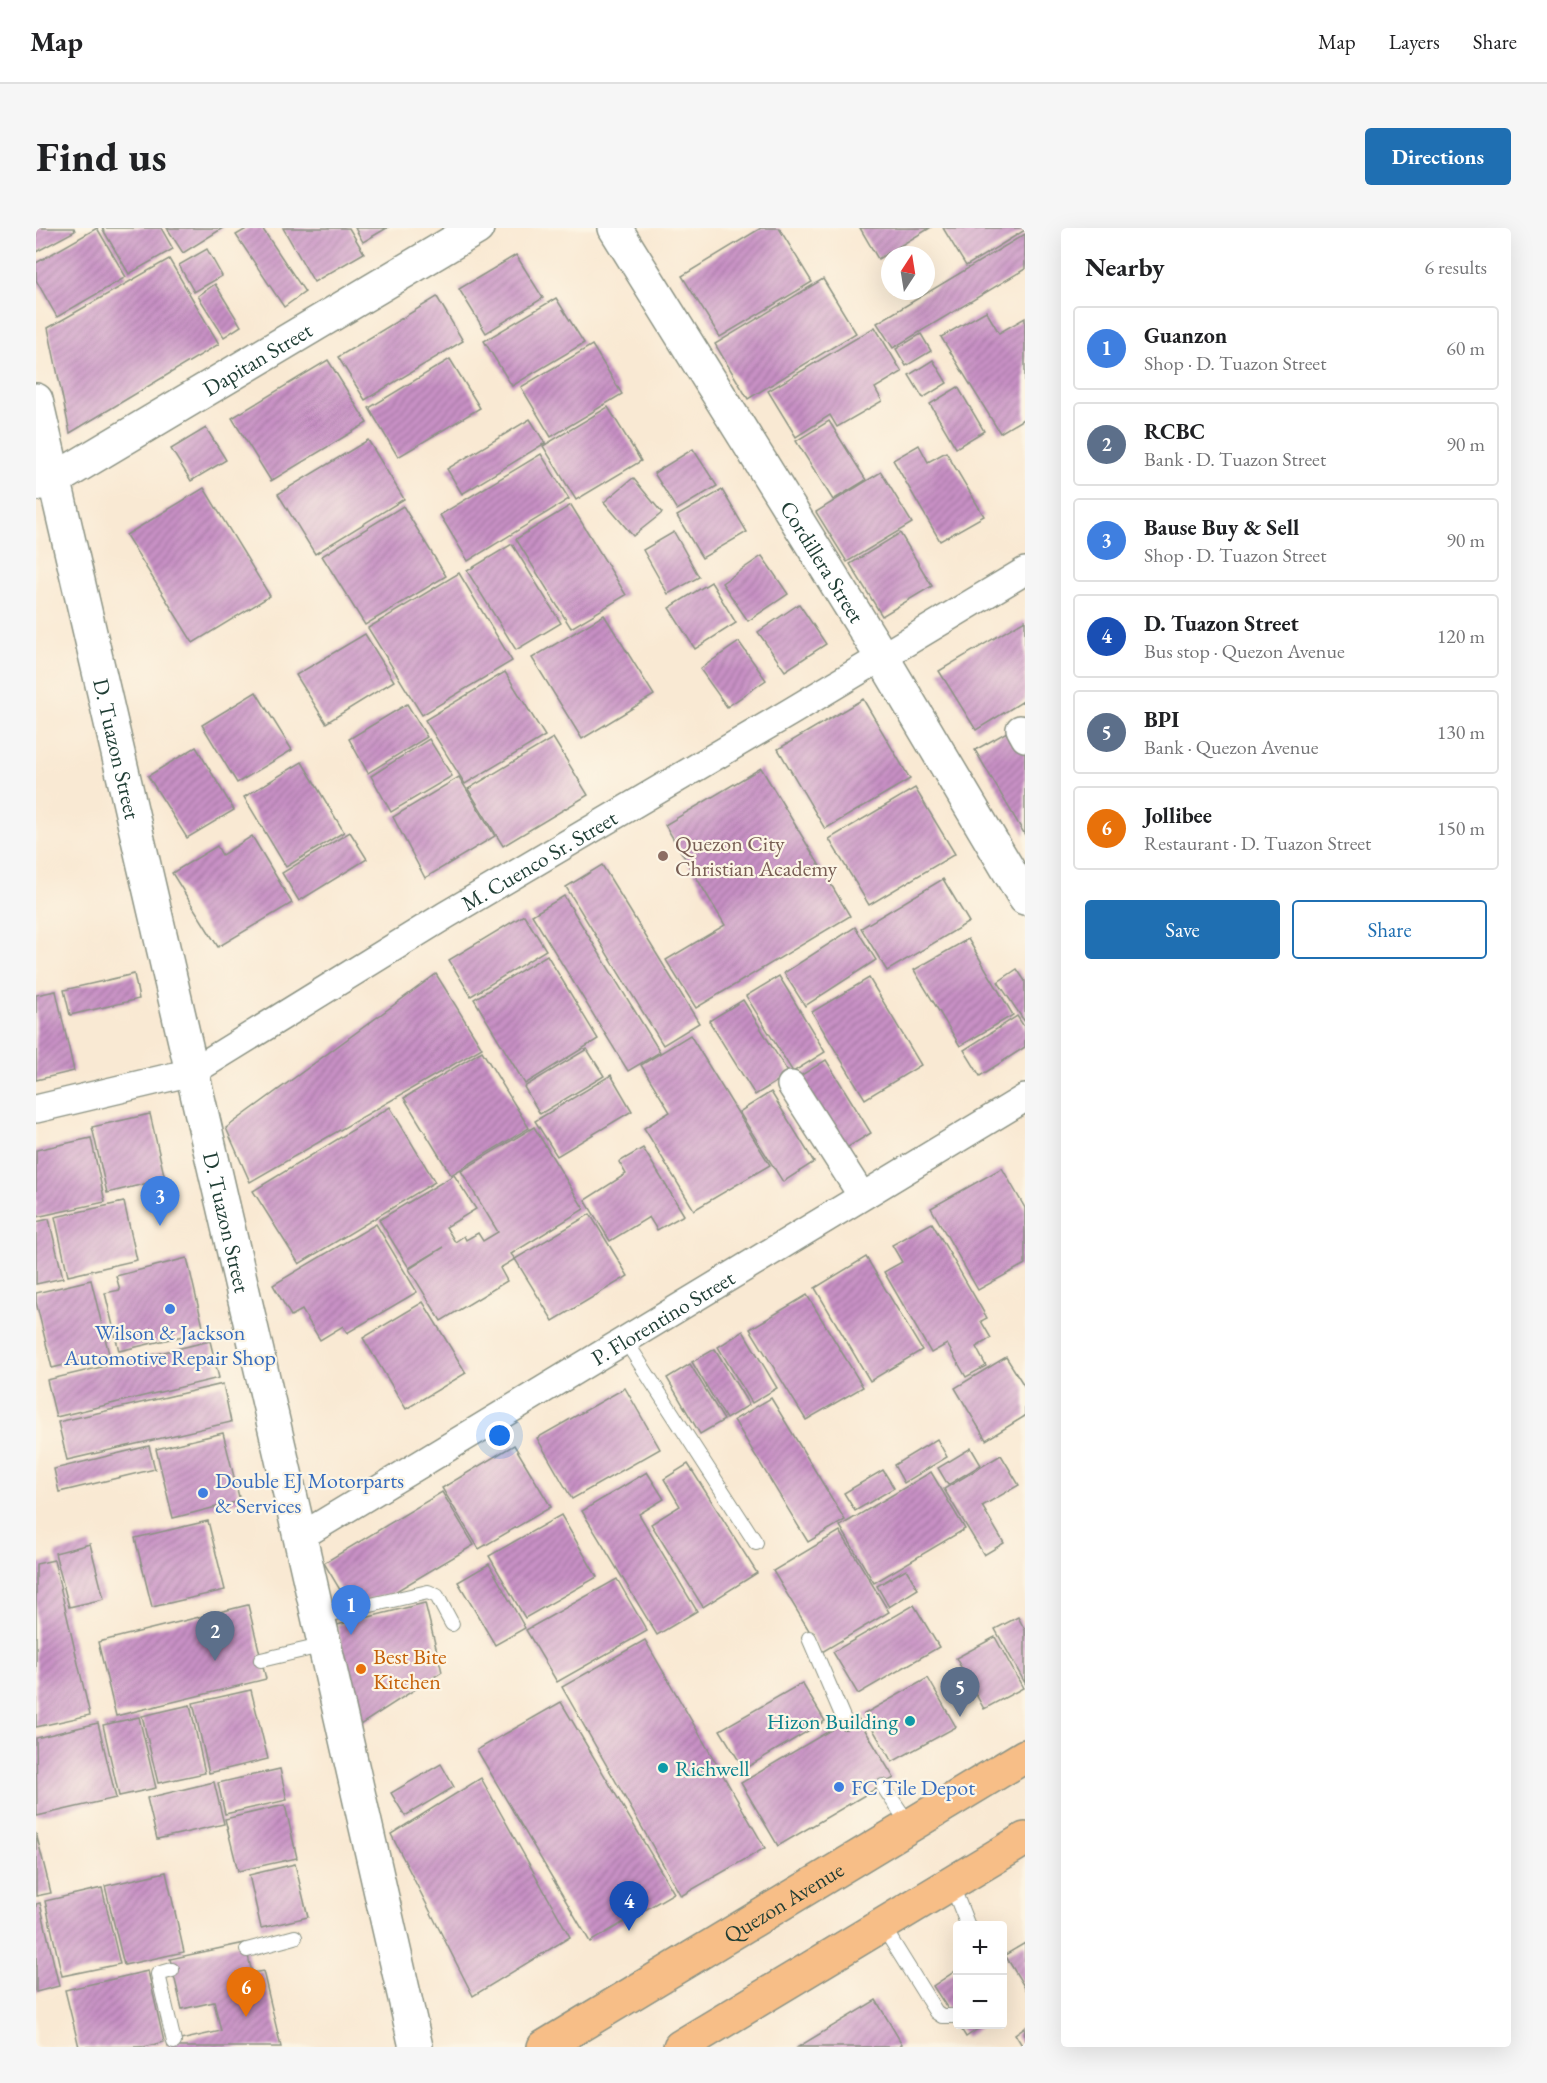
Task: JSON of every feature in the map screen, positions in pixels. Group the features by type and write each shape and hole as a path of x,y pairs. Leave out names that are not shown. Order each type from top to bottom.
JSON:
{"main road":[{"name":"Quezon Avenue","path":"544,2047 1025,1756"},
{"path":"680,2047 1025,1839"}],"street":[{"name":"Cordillera Street","path":"615,228 882,657 1025,898"},
{"name":"Dapitan Street","path":"45,482 462,232"},
{"name":"D. Tuazon Street","path":"36,400 45,482 192,1072 416,2047"},
{"name":"M. Cuenco Sr. Street","path":"36,1109 192,1072 446,915 1025,571"},
{"path":"791,1085 862,1196"},
{"name":"P. Florentino Street","path":"300,1537 1025,1098"}],"lane":[{"path":"625,1340 756,1543"},
{"path":"261,1660 321,1631 428,1592 437,1596 452,1624"},
{"path":"809,1638 845,1722"},
{"path":"883,1786 910,1826"},
{"path":"951,1883 966,1921"},
{"path":"882,1925 936,2012 942,2016 953,2016"},
{"path":"247,1950 296,1937"},
{"path":"172,1970 158,1974 174,2042"}],"building":[{"path":"36,228 74,228 75,231 36,252"},
{"path":"97,228 126,277 57,317 36,280 36,263"},
{"path":"102,228 161,228 173,249 129,274"},
{"path":"167,228 223,228 183,253"},
{"path":"248,228 262,228 305,292 284,307 236,235"},
{"path":"283,228 349,228 364,253 314,282"},
{"path":"355,228 387,228 363,242"},
{"path":"761,228 779,228 812,282 720,337 682,276"},
{"path":"860,228 930,228 900,246 881,246 881,257 878,259"},
{"path":"943,228 1025,228 1025,230 966,266"},
{"path":"1025,234 1025,269 893,348 877,323 915,300 935,300 935,288"},
{"path":"207,249 222,276 194,292 179,265"},
{"path":"516,255 543,298 486,333 459,289"},
{"path":"169,259 219,344 70,433 48,328"},
{"path":"823,279 856,333 748,399 715,344"},
{"path":"215,284 241,326 224,337 198,296"},
{"path":"437,297 463,341 365,400 338,357"},
{"path":"556,298 584,343 512,386 484,341"},
{"path":"986,311 999,333 1025,318 1025,418 1000,433 941,337"},
{"path":"875,327 902,372 875,388 882,401 837,427 830,415 796,437 768,391"},
{"path":"921,334 931,351 906,366 896,349"},
{"path":"592,345 622,394 551,437 521,387"},
{"path":"450,359 480,408 398,457 369,408"},
{"path":"328,360 367,423 271,481 232,418"},
{"path":"933,360 947,383 923,398 909,375"},
{"path":"958,387 984,431 956,448 930,404"},
{"path":"608,407 641,461 576,500 543,446"},
{"path":"530,419 545,443 462,494 447,469"},
{"path":"829,421 866,480 833,500 796,441"},
{"path":"206,428 226,460 191,481 171,449"},
{"path":"368,440 404,499 315,554 278,494"},
{"path":"919,445 928,462 946,452 984,516 940,541 893,460"},
{"path":"693,449 717,486 677,510 654,473"},
{"path":"541,454 569,499 468,561 440,515"},
{"path":"881,472 912,523 847,562 816,512"},
{"path":"633,478 662,513 633,536 604,502"},
{"path":"204,488 270,596 193,643 126,535"},
{"path":"722,490 747,532 702,558 677,516"},
{"path":"571,505 626,595 571,628 516,539"},
{"path":"403,506 446,576 365,625 322,556"},
{"path":"674,532 699,577 668,594 643,550"},
{"path":"900,533 932,586 882,616 850,564"},
{"path":"512,544 561,623 516,650 467,571"},
{"path":"762,556 788,594 748,621 722,583"},
{"path":"459,573 512,661 422,715 368,628"},
{"path":"711,582 736,623 695,649 669,608"},
{"path":"799,604 826,644 785,671 758,632"},
{"path":"604,615 654,695 582,739 532,658"},
{"path":"1025,620 1025,700 976,730 939,671"},
{"path":"365,634 394,681 326,723 296,675"},
{"path":"739,642 766,680 727,707 700,669"},
{"path":"505,672 545,736 465,784 425,720"},
{"path":"256,692 292,750 237,783 202,725"},
{"path":"863,699 910,779 825,829 778,749"},
{"path":"407,704 427,737 368,773 349,739"},
{"path":"1014,728 1025,747 1025,835 975,750"},
{"path":"553,738 588,795 503,846 468,789"},
{"path":"429,739 452,776 391,812 371,776"},
{"path":"196,747 234,810 187,838 148,776"},
{"path":"302,762 344,832 286,867 244,797"},
{"path":"761,768 850,916 696,1008 666,960 725,925 665,825"},
{"path":"459,777 495,836 425,878 393,817"},
{"path":"915,788 955,854 869,905 829,839"},
{"path":"350,832 367,859 299,901 282,873"},
{"path":"252,836 292,903 218,947 172,873 217,846 222,855"},
{"path":"602,865 699,1023 663,1045 566,887"},
{"path":"943,879 969,922 887,971 861,928"},
{"path":"564,896 660,1052 628,1071 532,915"},
{"path":"524,915 546,950 471,996 449,960"},
{"path":"855,927 876,960 805,1006 784,973"},
{"path":"968,939 1013,1015 960,1046 914,970"},
{"path":"547,955 598,1039 525,1084 474,999"},
{"path":"1017,969 1025,981 1025,1022 998,982"},
{"path":"134,974 139,999 70,1015 64,990"},
{"path":"436,974 482,1048 250,1182 226,1128"},
{"path":"779,976 825,1052 793,1072 746,996"},
{"path":"869,978 921,1065 865,1099 812,1012"},
{"path":"56,991 74,1071 36,1080 36,995"},
{"path":"743,1000 789,1074 755,1095 709,1021"},
{"path":"1017,1016 1025,1028 1025,1047 980,1076 964,1050"},
{"path":"690,1035 770,1165 694,1210 644,1128 670,1112 641,1065"},
{"path":"587,1049 604,1076 540,1114 524,1087"},
{"path":"482,1051 529,1128 451,1175 404,1098"},
{"path":"826,1060 871,1133 840,1152 795,1079"},
{"path":"611,1075 632,1111 557,1156 535,1121"},
{"path":"771,1092 814,1162 783,1182 739,1112"},
{"path":"390,1107 435,1182 299,1264 253,1191"},
{"path":"150,1114 165,1179 107,1193 92,1127"},
{"path":"534,1127 584,1209 511,1254 515,1259 500,1268 507,1281 441,1321 409,1269 444,1247 409,1268 379,1220 454,1175 476,1209 446,1227 455,1242 464,1236 466,1240 478,1233 483,1241 498,1232 461,1171"},
{"path":"91,1138 105,1202 36,1217 36,1150"},
{"path":"643,1148 684,1215 657,1230 649,1217 610,1241 585,1200 626,1174 619,1162"},
{"path":"1002,1168 1025,1208 1025,1264 978,1290 931,1208"},
{"path":"124,1202 137,1260 68,1276 55,1217"},
{"path":"590,1214 628,1276 553,1321 515,1259"},
{"path":"49,1219 63,1278 36,1284 36,1222"},
{"path":"932,1223 987,1318 981,1321 991,1338 976,1347 986,1366 966,1377 947,1344 931,1353 884,1272 902,1262 892,1245"},
{"path":"376,1224 417,1292 347,1333 343,1326 320,1340 302,1310 291,1316 273,1285"},
{"path":"866,1257 922,1350 870,1381 815,1288"},
{"path":"187,1258 204,1331 119,1351 105,1293 120,1290 116,1276"},
{"path":"91,1280 109,1354 52,1368 36,1302 36,1293"},
{"path":"807,1295 863,1387 806,1420 750,1329"},
{"path":"423,1302 466,1373 406,1409 363,1338"},
{"path":"743,1331 777,1388 752,1403 718,1347"},
{"path":"210,1341 219,1378 56,1417 47,1380"},
{"path":"715,1349 749,1405 726,1419 692,1362"},
{"path":"1006,1357 1025,1387 1025,1416 986,1440 955,1388"},
{"path":"690,1364 724,1420 700,1434 667,1378"},
{"path":"223,1384 231,1422 67,1460 58,1422"},
{"path":"625,1388 660,1449 572,1499 537,1438"},
{"path":"771,1398 845,1520 808,1542 734,1420"},
{"path":"223,1433 240,1501 173,1518 156,1449"},
{"path":"937,1439 947,1457 904,1483 894,1465"},
{"path":"514,1445 551,1507 479,1549 442,1488"},
{"path":"149,1446 155,1469 59,1492 54,1469"},
{"path":"971,1448 981,1465 948,1485 938,1468"},
{"path":"1001,1455 1019,1485 982,1506 1004,1543 984,1555 944,1489"},
{"path":"688,1464 757,1573 703,1607 651,1524 680,1506 664,1479"},
{"path":"883,1470 894,1488 855,1511 844,1493"},
{"path":"647,1472 664,1499 639,1514 697,1611 657,1635 582,1511"},
{"path":"931,1472 965,1529 874,1583 840,1526"},
{"path":"442,1492 474,1545 393,1593 349,1605 324,1563"},
{"path":"561,1515 597,1577 525,1618 489,1556"},
{"path":"208,1521 225,1590 152,1607 135,1538"},
{"path":"840,1531 889,1612 822,1652 773,1571"},
{"path":"90,1544 104,1599 69,1607 55,1553"},
{"path":"54,1560 90,1715 36,1727 36,1564"},
{"path":"489,1564 525,1628 495,1645 458,1582"},
{"path":"906,1569 918,1589 889,1607 877,1586"},
{"path":"617,1579 647,1631 557,1682 526,1630"},
{"path":"425,1603 442,1672 360,1725 337,1625"},
{"path":"248,1605 266,1679 116,1716 98,1642"},
{"path":"914,1605 939,1647 858,1694 833,1652"},
{"path":"1018,1617 1025,1630 1025,1683 995,1629"},
{"path":"995,1637 1023,1688 984,1709 956,1658"},
{"name":"Richwell","path":"645,1640 765,1848 681,1896 562,1687"},
{"name":"Hizon Building","path":"928,1678 956,1727 892,1762 864,1714"},
{"path":"802,1683 825,1721 744,1769 720,1730"},
{"path":"251,1690 268,1759 209,1773 193,1703"},
{"path":"561,1702 674,1893 590,1942 477,1750"},
{"path":"190,1705 205,1773 158,1783 142,1716"},
{"path":"856,1715 894,1778 778,1846 741,1783"},
{"path":"139,1717 156,1788 119,1796 103,1725"},
{"path":"98,1723 116,1798 37,1816 36,1738"},
{"path":"441,1764 454,1787 405,1816 391,1793"},
{"path":"280,1769 287,1800 225,1814 218,1783"},
{"path":"481,1778 570,1937 473,1996 391,1834"},
{"path":"214,1782 224,1824 157,1839 147,1798"},
{"path":"285,1805 297,1858 238,1871 225,1819"},
{"path":"36,1833 51,1893 36,1896"},
{"path":"295,1864 308,1917 261,1928 249,1875"},
{"path":"166,1872 184,1952 124,1965 105,1886"},
{"path":"102,1888 120,1964 62,1976 45,1901"},
{"path":"40,1903 59,1986 36,1992 36,1904"},
{"path":"245,1943 252,1973 263,1971 281,2047 168,2047 167,2043 221,2031 214,2002 182,2009 170,1959"},
{"path":"1025,1943 1025,1988 1007,1958 1007,1954"},
{"path":"148,1971 164,2042 144,2047 79,2047 65,1990"},
{"path":"953,1973 953,2017 933,1986"},
{"path":"876,2000 902,2044 898,2047 798,2047"},
{"path":"1025,2027 1025,2047 1023,2047 1015,2034"},
{"path":"961,2029 978,2029 966,2037"}],"place":[{"name":"Quezon City Christian Academy","path":"663,856"},
{"name":"Bause Buy & Sell","path":"160,1226"},
{"name":"Wilson & Jackson Automotive Repair Shop","path":"170,1309"},
{"name":"Double EJ Motorparts & Services","path":"203,1493"},
{"name":"Guanzon","path":"351,1635"},
{"name":"RCBC","path":"215,1661"},
{"name":"Best Bite Kitchen","path":"361,1669"},
{"name":"BPI","path":"960,1717"},
{"name":"Hizon Building","path":"910,1721"},
{"name":"Richwell","path":"663,1768"},
{"name":"FC Tile Depot","path":"839,1787"},
{"name":"D. Tuazon Street","path":"629,1931"},
{"name":"Jollibee","path":"246,2017"}]}
